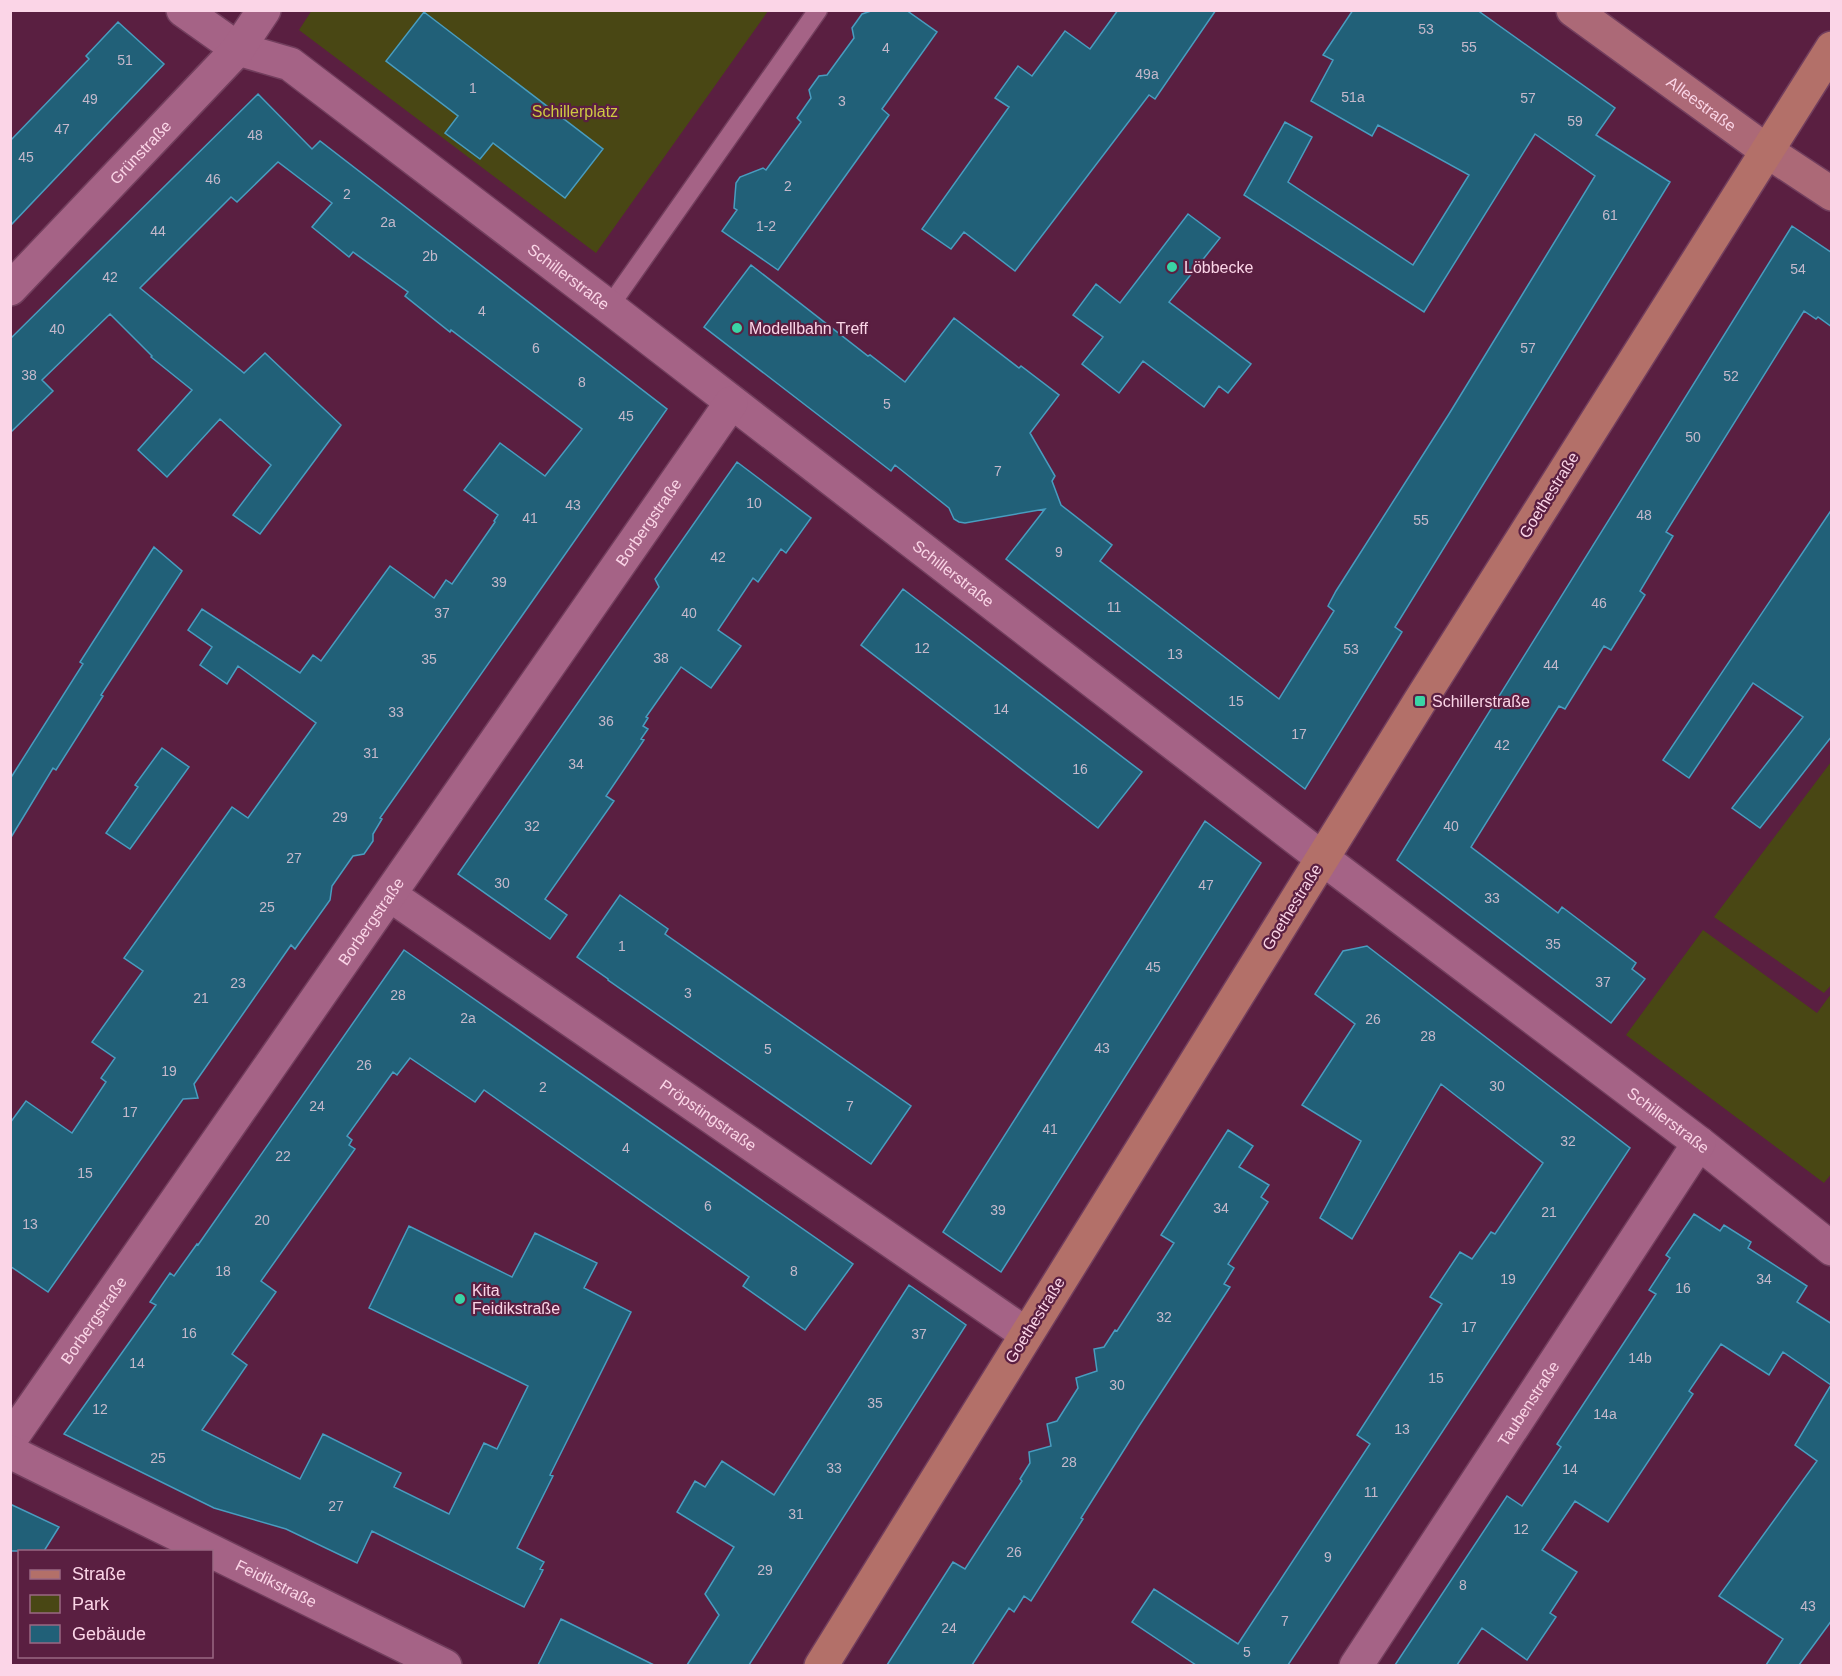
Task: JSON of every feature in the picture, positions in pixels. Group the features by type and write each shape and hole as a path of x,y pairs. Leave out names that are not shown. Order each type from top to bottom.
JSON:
{"main road":[{"name":"Alleestraße","path":"1573,10 1767,152 1832,194"},
{"name":"Goethestraße","path":"821,1665 1499,574 1832,48"}],"street":[{"name":"Schillerstraße","path":"183,10 238,49 290,64 609,307 1322,858 1699,1143 1832,1249"},
{"name":"Grünstraße","path":"10,289 238,49 264,10"},
{"name":"Borbergstraße","path":"10,1440 731,403"},
{"name":"Pröpstingstraße","path":"390,895 1026,1334"},
{"name":"Taubenstraße","path":"1356,1665 1699,1143"},
{"name":"Feidikstraße","path":"10,1452 210,1550"},
{"name":"Feidikstraße","path":"213,1551 445,1665"}],"lane":[{"path":"609,307 818,10"}],"green space":[{"name":"Schillerplatz","path":"312,10 768,11 596,253 299,30"},
{"path":"1831,762 1832,984 1824,993 1714,917"},
{"path":"1703,930 1817,1013 1831,994 1832,1173 1824,1183 1626,1035"}],"building":[{"path":"874,10 906,10 937,32 882,109 889,115 778,270 722,231 737,210 734,208 736,183 740,177 763,168 766,170 801,122 797,118 811,98 809,90 819,76 827,75 854,38 852,28 862,14"},
{"path":"1118,10 1216,10 1155,99 1149,95 1015,271 964,232 951,249 922,229 1009,107 995,98 1018,66 1032,76 1065,31 1090,49"},
{"path":"1353,10 1477,10 1615,108 1596,135 1670,182 1395,627 1402,632 1305,789 1006,559 1045,509 965,523 959,522 954,519 949,508 895,465 891,471 704,327 751,265 905,382 954,318 1019,368 1021,366 1059,395 1030,433 1055,476 1052,481 1061,505 1112,545 1100,561 1279,699 1334,611 1328,606 1336,591 1449,414 1595,176 1535,134 1424,312 1244,195 1285,122 1312,137 1288,182 1413,265 1469,175 1378,125 1372,136 1311,101 1333,60 1323,55"},
{"path":"424,12 603,149 565,198 493,143 480,159 445,133 458,116 386,61"},
{"path":"118,22 164,64 10,226 10,141 89,59 86,56"},
{"path":"258,94 312,149 320,141 667,409 380,818 382,819 373,834 373,841 364,854 353,856 332,886 330,900 295,949 291,945 194,1084 198,1098 183,1099 48,1292 10,1266 10,1123 26,1101 72,1133 106,1082 101,1078 115,1058 92,1042 143,971 124,958 232,807 248,818 316,723 238,666 227,684 200,665 212,647 188,630 202,609 300,673 313,655 321,661 390,566 434,598 446,580 452,584 498,515 464,490 500,443 545,476 582,429 451,330 450,332 405,296 408,292 353,252 349,257 312,227 332,203 278,162 237,202 231,197 140,288 244,373 265,353 341,425 260,534 233,515 271,465 220,419 167,477 138,450 192,390 151,357 110,314 42,380 53,391 10,433 10,339"},
{"path":"1188,214 1220,238 1169,302 1251,364 1228,393 1219,386 1204,407 1143,361 1119,393 1082,364 1103,337 1073,315 1096,284 1120,303"},
{"path":"1792,226 1832,253 1832,327 1804,311 1666,532 1673,536 1640,591 1645,595 1611,650 1604,646 1565,709 1559,706 1471,847 1558,913 1562,907 1636,963 1632,969 1645,979 1611,1023 1397,860"},
{"path":"737,462 811,518 786,553 781,549 758,582 753,578 718,630 741,646 711,688 681,667 646,717 648,718 643,726 648,729 641,739 644,740 606,796 614,801 545,899 567,915 550,939 458,874 659,587 655,579"},
{"path":"1832,509 1832,736 1760,828 1732,808 1803,717 1753,683 1689,778 1663,760"},
{"path":"154,547 182,571 101,695 103,696 56,770 53,768 10,839 10,779 83,664 80,662"},
{"path":"903,589 1142,772 1098,828 861,645"},
{"path":"162,748 189,767 130,849 106,833 138,787 135,785"},
{"path":"1205,821 1261,863 1001,1272 943,1232"},
{"path":"620,895 668,929 665,934 911,1106 871,1164 577,957"},
{"path":"1367,946 1630,1148 1288,1665 1196,1665 1132,1622 1154,1589 1238,1644 1370,1444 1357,1435 1442,1304 1430,1297 1460,1252 1472,1259 1491,1232 1495,1234 1543,1163 1441,1084 1352,1239 1320,1218 1361,1141 1302,1105 1355,1024 1315,994 1343,951"},
{"path":"404,950 853,1264 805,1330 743,1286 749,1277 484,1090 475,1102 410,1058 397,1075 393,1072 347,1136 352,1140 349,1145 355,1149 261,1281 276,1292 232,1354 247,1365 202,1430 300,1479 323,1434 401,1473 394,1487 449,1514 484,1443 497,1449 528,1386 369,1308 409,1226 512,1277 535,1233 597,1263 584,1288 631,1312 550,1475 553,1476 517,1548 544,1562 540,1569 543,1570 524,1607 372,1531 357,1563 286,1529 214,1508 64,1434 156,1305 150,1302 170,1273 174,1276 198,1245"},
{"path":"1228,1130 1253,1146 1239,1167 1269,1185 1261,1197 1268,1202 1228,1264 1234,1268 1224,1284 1230,1287 1139,1426 1031,1601 1024,1596 1014,1612 1009,1608 972,1665 887,1665 953,1562 965,1569 1022,1481 1020,1479 1030,1463 1029,1452 1051,1446 1047,1424 1057,1421 1078,1388 1076,1378 1097,1371 1094,1349 1104,1347 1115,1330 1117,1331 1174,1243 1161,1235"},
{"path":"1694,1214 1720,1231 1724,1225 1751,1242 1748,1248 1807,1286 1797,1302 1832,1324 1832,1620 1799,1665 1766,1665 1783,1639 1719,1596 1817,1461 1795,1445 1831,1385 1783,1352 1769,1375 1721,1344 1689,1391 1693,1394 1608,1522 1575,1501 1542,1550 1577,1572 1550,1613 1556,1617 1527,1660 1482,1628 1457,1665 1395,1665 1507,1496 1522,1506 1561,1447 1557,1444 1656,1294 1649,1290 1670,1258 1666,1255"},
{"path":"909,1285 966,1325 749,1665 687,1665 719,1615 705,1594 734,1547 677,1512 695,1481 705,1487 722,1461 774,1495"},
{"path":"10,1504 59,1527 45,1550 10,1551"},
{"path":"561,1619 654,1665 538,1665"}],"place":[{"name":"Löbbecke","path":"1172,267"},
{"name":"Modellbahn Treff","path":"737,328"},
{"name":"Schillerstraße","path":"1420,701"},
{"name":"Kita Feidikstraße","path":"460,1299"}]}
